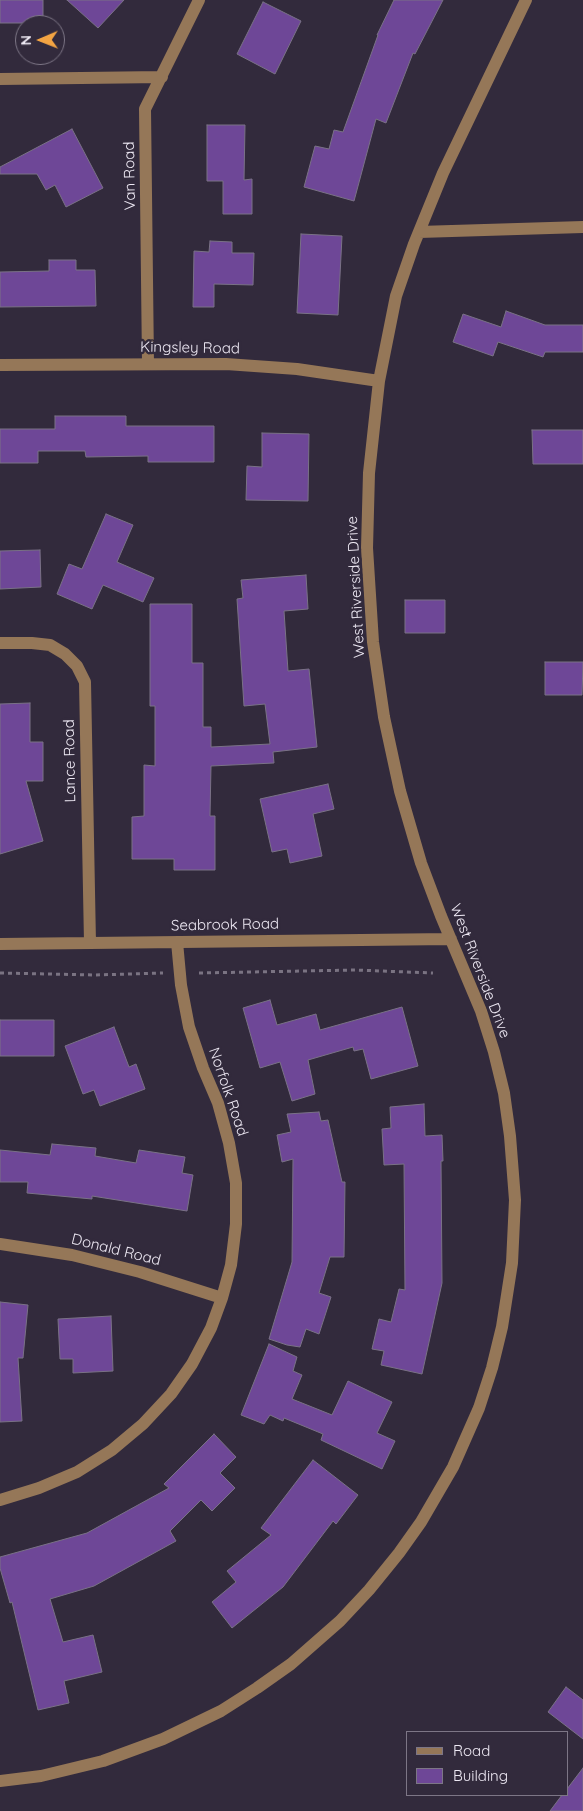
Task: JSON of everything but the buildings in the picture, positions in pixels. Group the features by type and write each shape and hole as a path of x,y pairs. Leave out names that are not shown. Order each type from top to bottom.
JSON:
{"street":[{"name":"Van Road","path":"148,364 146,110 199,0"},
{"name":"West Riverside Drive","path":"0,1781 41,1776 103,1761 171,1735 221,1710 257,1688 290,1664 340,1621 370,1590 421,1522 453,1467 479,1408 492,1368 502,1326 512,1263 515,1200 510,1136 504,1093 481,1011 421,863 400,790 384,717 373,642 367,548 369,473 379,381 396,296 443,173 526,0"},
{"path":"0,79 162,78"},
{"path":"419,232 583,227"},
{"name":"Kingsley Road","path":"0,365 226,364 297,369 379,381"},
{"name":"Lance Road","path":"0,643 50,645 65,654 77,666 85,682 90,943"},
{"name":"Seabrook Road","path":"0,944 451,939"},
{"name":"Norfolk Road","path":"0,1500 39,1488 77,1472 112,1450 143,1424 171,1394 192,1364 211,1328 222,1298 231,1265 236,1224 236,1183 229,1143 218,1103 189,1027 181,985 178,942"},
{"name":"Donald Road","path":"0,1244 72,1255 140,1272 222,1298"}],"path":[{"path":"208,974 355,970 433,972"},
{"path":"0,973 153,973"}]}
